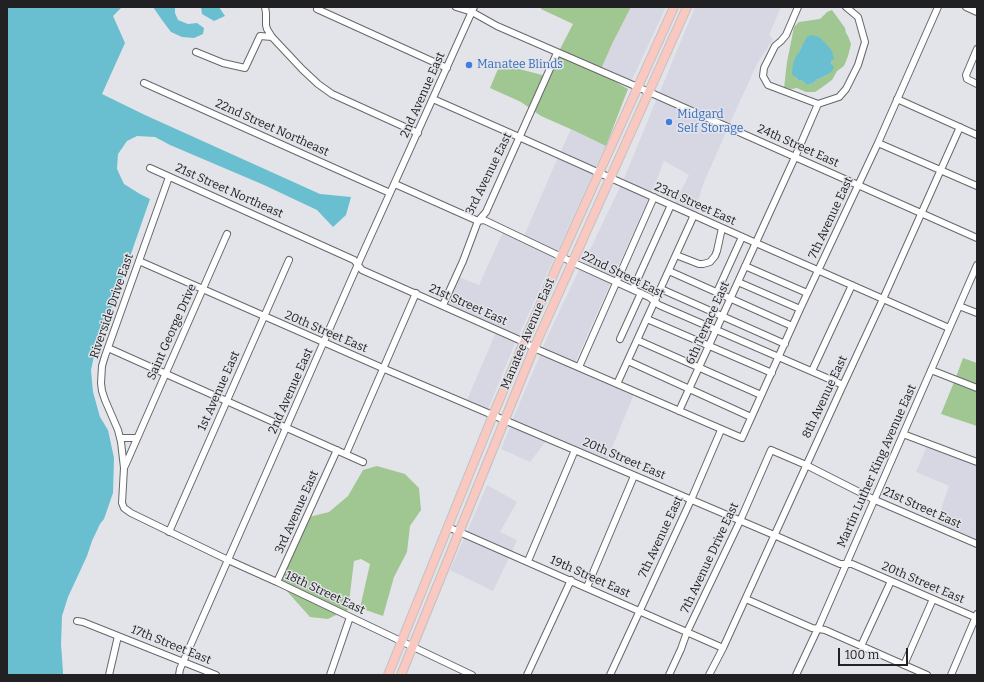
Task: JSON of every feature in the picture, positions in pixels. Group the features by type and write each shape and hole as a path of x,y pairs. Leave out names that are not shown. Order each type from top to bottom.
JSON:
{"main road":[{"name":"Manatee Avenue East","path":"388,675 524,342 674,7"},
{"name":"Manatee Avenue East","path":"401,675 534,348 687,7"}],"street":[{"path":"264,7 267,29 272,37 318,84 332,94 418,132"},
{"name":"24th Street East","path":"456,7 472,9 497,26 977,238"},
{"path":"798,7 786,35 775,46 764,68 763,76 768,85 818,104 839,97 846,89 858,65 865,42 858,17 846,7"},
{"name":"7th Avenue East","path":"742,438 807,293 878,143 938,7"},
{"path":"966,7 977,12"},
{"path":"317,9 447,68"},
{"name":"2nd Avenue East","path":"179,675 183,662 358,264 447,68 472,9"},
{"path":"196,52 223,63 245,68 260,36 272,37"},
{"path":"977,49 966,77 966,79 977,84"},
{"name":"3rd Avenue East","path":"443,306 463,261 478,221 486,212 557,53"},
{"name":"22nd Street Northeast","path":"144,82 390,193"},
{"name":"23rd Street East","path":"433,99 949,328"},
{"path":"897,100 977,135"},
{"name":"6th Terrace East","path":"680,412 818,104"},
{"name":"8th Avenue East","path":"709,675 746,599 806,465 884,299 960,128"},
{"path":"878,143 977,186"},
{"name":"21st Street Northeast","path":"150,168 300,235"},
{"name":"Riverside Drive East","path":"124,468 118,430 105,400 101,383 102,366 169,177"},
{"name":"22nd Street East","path":"395,184 478,221 484,220 649,297 659,305 843,385"},
{"path":"579,367 654,197"},
{"path":"633,290 671,205"},
{"path":"617,384 694,215"},
{"path":"676,255 699,264 710,262 717,251 722,228"},
{"name":"Saint George Drive","path":"124,468 227,234"},
{"name":"21st Street East","path":"300,235 354,260 362,270 416,293 524,342 534,348 742,438"},
{"path":"717,292 742,237"},
{"name":"1st Avenue East","path":"169,532 289,260"},
{"name":"20th Street East","path":"139,262 840,564 852,564 933,599 977,616"},
{"name":"Martin Luther King Avenue East","path":"796,675 875,500 977,265"},
{"path":"745,266 807,293"},
{"path":"669,271 792,326"},
{"path":"738,282 800,309"},
{"path":"812,372 852,285"},
{"path":"661,289 785,344"},
{"path":"346,454 416,293"},
{"path":"620,339 640,293"},
{"path":"959,306 977,313"},
{"path":"647,319 772,373"},
{"path":"637,340 761,395"},
{"path":"108,348 364,462"},
{"path":"628,361 751,417"},
{"path":"931,370 977,388"},
{"name":"7th Avenue East","path":"610,675 691,500 721,430"},
{"path":"903,434 977,462"},
{"path":"120,438 137,438"},
{"name":"3rd Avenue East","path":"277,582 337,450"},
{"path":"528,561 575,450"},
{"name":"21st Street East","path":"771,450 806,465 875,500 977,544"},
{"name":"7th Avenue Drive East","path":"668,675 740,521 771,450"},
{"name":"18th Street East","path":"124,468 122,503 125,510 472,675"},
{"path":"587,587 634,476"},
{"name":"19th Street East","path":"448,527 723,648"},
{"path":"527,675 571,580"},
{"path":"861,646 891,581"},
{"path":"746,599 812,628 825,630 928,675"},
{"path":"904,665 933,599"},
{"path":"951,675 977,616"},
{"path":"330,675 350,617"},
{"name":"17th Street East","path":"77,621 216,675"},
{"path":"109,675 118,636"}],"shaded area":[{"path":"631,7 666,7 631,82 601,69"},
{"path":"695,7 781,7 769,35 773,39 757,64 729,125 659,94"},
{"path":"657,98 727,130 704,182 694,213 674,204 689,175 664,161 651,194 623,181"},
{"path":"571,129 606,146 595,168 560,153"},
{"path":"558,157 593,173 557,252 524,236"},
{"path":"621,185 649,198 613,277 583,264"},
{"path":"503,232 555,256 518,337 447,303 459,277 479,285"},
{"path":"580,268 611,282 575,363 542,349"},
{"path":"496,332 516,341 488,409 467,400"},
{"path":"541,353 634,394 607,460 512,421"},
{"path":"511,425 546,441 530,462 501,449"},
{"path":"927,446 977,465 977,542 936,524 949,486 916,472"},
{"path":"487,485 517,502 500,532 517,540 512,551 467,532"},
{"path":"465,536 510,556 493,591 450,570"}],"green space":[{"path":"541,7 631,7 601,69 559,51 573,24 541,9"},
{"path":"832,10 845,28 851,44 844,66 837,71 832,80 815,92 806,92 797,88 784,88 787,62 794,27 799,22 820,19 827,12","holes":["802,46 831,61 832,65 827,75 816,80 815,82 808,85 798,80 796,77 796,56 799,54"]},
{"path":"557,55 607,77 628,89 606,146 541,116 521,102 490,88 500,64 546,76"},
{"path":"963,358 977,363 977,386 956,377"},
{"path":"954,382 977,391 977,426 941,414"},
{"path":"377,466 405,474 419,488 421,510 410,526 407,552 394,577 383,616 360,608 370,564 361,559 354,561 348,610 344,612 280,581 309,517 329,512 348,496 363,470"},
{"path":"285,589 338,614 328,619 310,617"}],"water":[{"path":"7,7 122,7 113,16 125,43 102,94 320,194 351,197 346,215 333,227 317,210 155,137 137,136 127,141 118,154 117,169 124,184 150,199 116,297 97,342 91,370 93,392 100,417 108,430 114,458 113,493 104,519 92,541 87,556 68,597 62,616 61,644 63,675 7,675"},
{"path":"153,7 175,7 175,13 178,20 188,24 197,23 204,28 203,34 194,38 182,37 171,32"},
{"path":"201,7 219,7 225,16 214,21 202,14"},
{"path":"811,35 819,37 832,51 834,59 831,61 834,67 827,75 808,85 798,80 792,74 796,56 807,37"}],"place":[{"name":"Manatee Blinds","path":"469,65"},
{"name":"Midgard Self Storage","path":"669,122"}]}
